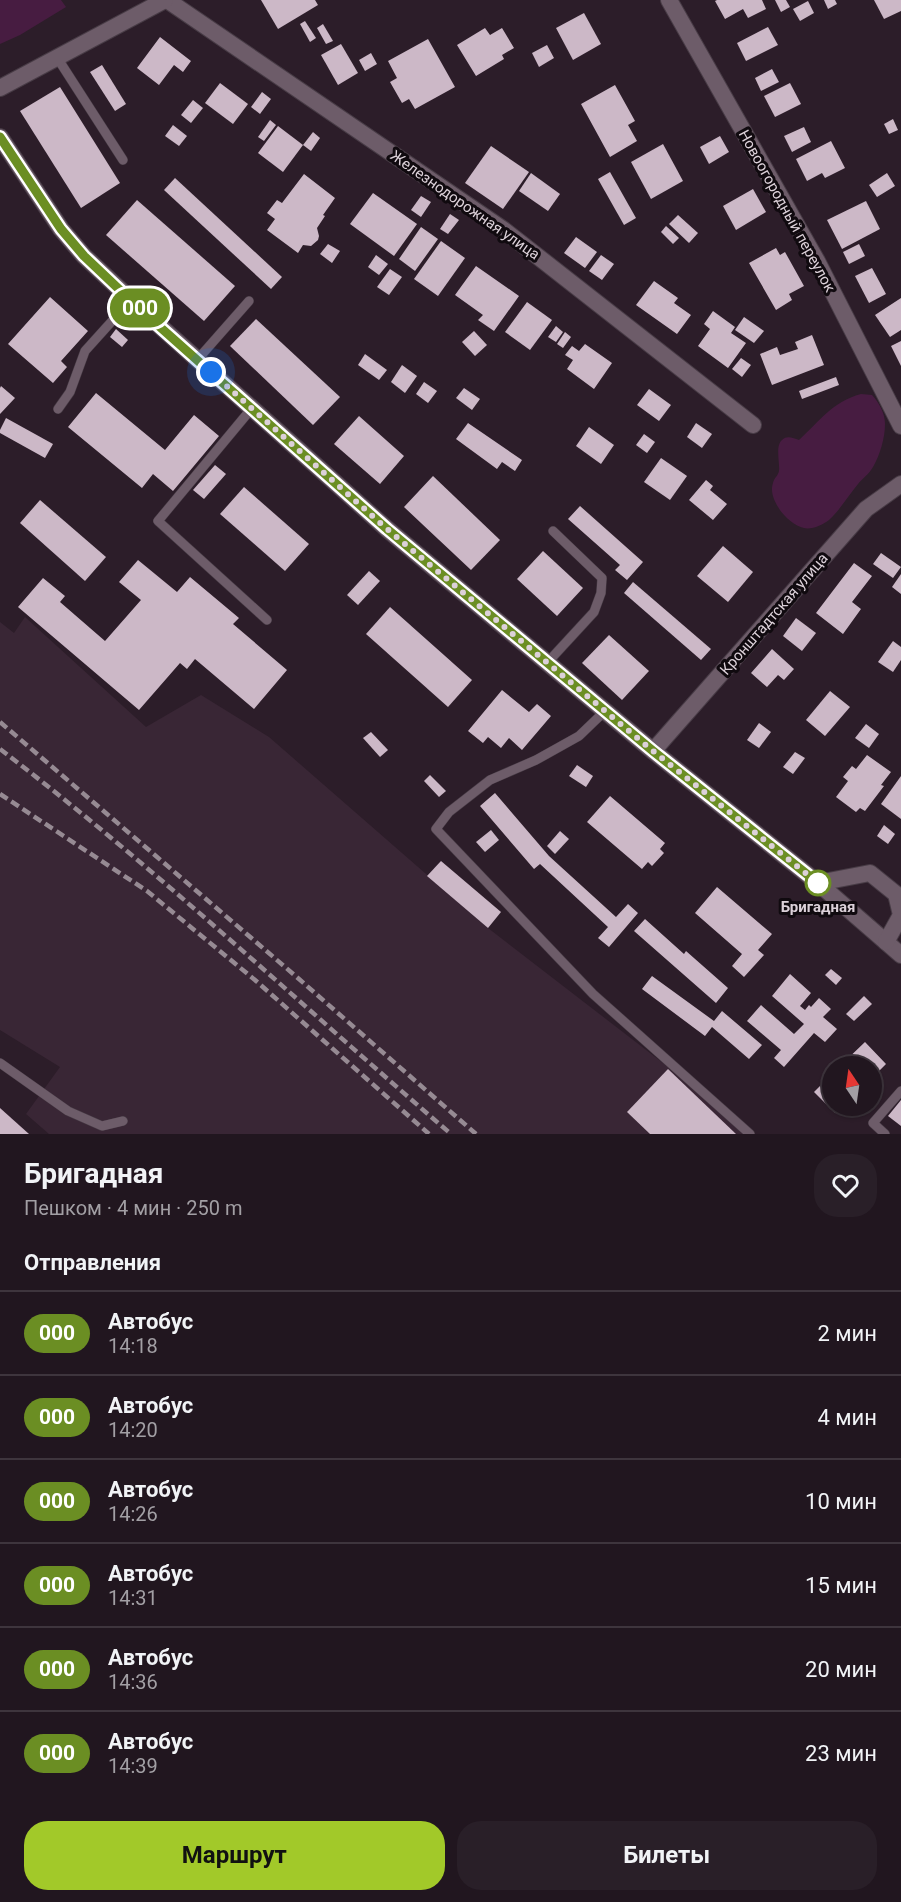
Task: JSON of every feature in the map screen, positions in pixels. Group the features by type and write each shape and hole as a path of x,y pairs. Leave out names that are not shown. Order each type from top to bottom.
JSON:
{"street":[{"path":"0,88 166,0"},
{"name":"Железнодорожная улица","path":"166,0 504,230 753,425"},
{"name":"Новоогородный переулок","path":"669,0 817,261 901,426"},
{"path":"0,136 61,229 84,256 131,300 387,529 653,751 893,941 901,955"},
{"name":"Кронштадтская улица","path":"653,751 866,509 901,484"},
{"path":"818,883 870,873 896,894 901,915 893,941"}],"lane":[{"path":"58,59 123,160"},
{"path":"58,409 70,392 85,351 131,300"},
{"path":"198,360 249,301"},
{"path":"252,408 158,520 267,620"},
{"path":"547,663 594,612 601,593 602,578 553,531"},
{"path":"605,711 579,736 536,760 490,780 449,812 436,829 593,994 750,1134"},
{"path":"0,1063 68,1111 102,1126 123,1121"},
{"path":"885,1134 873,1124 901,1091"}],"shaded area":[{"path":"0,0 61,0 66,7 20,35 0,44"},
{"path":"861,394 872,395 884,416 884,435 876,462 829,520 813,528 798,526 780,510 773,496 773,483 779,471 780,443 788,437 799,440 834,407"},
{"path":"25,617 146,727 201,695 269,737 488,928 755,1134 49,1134 26,1114 60,1067 0,1030 0,622 14,633"}],"building":[{"path":"261,0 315,0 318,5 278,29"},
{"path":"762,0 766,9 748,18 743,9 725,19 715,1"},
{"path":"775,0 786,0 790,7 781,12"},
{"path":"824,0 835,0 837,4 828,9"},
{"path":"874,0 901,0 901,11 884,19"},
{"path":"808,1 814,13 800,21 793,9"},
{"path":"584,13 601,44 573,60 556,28"},
{"path":"305,21 316,38 310,42 300,24"},
{"path":"323,24 333,41 326,44 317,28"},
{"path":"768,27 778,45 746,61 737,43"},
{"path":"485,28 490,35 502,28 514,48 502,55 504,59 476,76 457,45"},
{"path":"160,37 191,61 183,72 174,65 159,85 137,68"},
{"path":"428,39 455,87 415,109 409,99 402,103 390,82 397,78 388,61"},
{"path":"341,44 358,73 338,85 321,55"},
{"path":"547,45 554,58 539,67 532,53"},
{"path":"371,53 377,64 365,71 359,60"},
{"path":"102,65 126,104 115,111 90,72"},
{"path":"772,69 779,82 761,91 755,78"},
{"path":"220,83 248,104 233,124 205,103"},
{"path":"790,83 801,104 775,117 764,96"},
{"path":"615,85 635,121 628,125 637,141 610,157 581,104"},
{"path":"60,87 120,183 81,208 20,111"},
{"path":"262,92 271,99 260,114 251,107"},
{"path":"193,100 203,108 191,123 181,115"},
{"path":"893,119 898,130 889,134 884,124"},
{"path":"270,120 276,125 264,141 258,137"},
{"path":"173,125 187,136 179,146 165,136"},
{"path":"278,126 303,145 283,172 258,153"},
{"path":"804,127 811,142 792,152 784,136"},
{"path":"313,132 320,138 311,151 303,145"},
{"path":"720,136 729,152 709,164 700,147"},
{"path":"831,141 845,168 825,178 822,173 807,181 796,159"},
{"path":"663,144 683,181 651,199 631,162"},
{"path":"491,146 529,172 503,209 465,183"},
{"path":"610,172 636,218 624,225 598,179"},
{"path":"531,173 560,194 548,211 519,191"},
{"path":"887,173 895,186 877,197 869,185"},
{"path":"304,174 335,198 317,228 318,240 311,246 303,245 298,253 267,230 275,219 267,213 277,200 282,203"},
{"path":"175,178 282,277 271,289 164,190"},
{"path":"753,189 766,212 736,230 723,206"},
{"path":"373,193 417,224 394,256 350,224"},
{"path":"421,196 431,202 421,217 411,210"},
{"path":"137,200 235,286 204,321 106,235"},
{"path":"866,201 880,229 842,249 827,220"},
{"path":"450,214 459,220 448,234 440,229"},
{"path":"678,215 698,233 689,243 669,224"},
{"path":"666,226 679,238 673,244 661,232"},
{"path":"421,227 438,239 415,271 399,259"},
{"path":"576,237 597,252 585,268 564,253"},
{"path":"441,241 465,258 438,296 414,279"},
{"path":"328,244 340,251 332,263 320,254"},
{"path":"859,244 865,256 849,264 843,252"},
{"path":"776,248 780,255 785,252 804,286 789,294 792,300 776,310 749,263"},
{"path":"376,255 388,264 379,275 368,267"},
{"path":"601,255 614,264 602,280 589,271"},
{"path":"476,266 519,296 494,331 478,320 483,315 455,295"},
{"path":"872,268 886,294 869,303 855,276"},
{"path":"390,269 402,277 389,295 377,287"},
{"path":"654,281 678,298 674,303 691,315 677,334 636,305"},
{"path":"50,297 88,331 61,361 67,367 53,383 8,344"},
{"path":"901,298 901,330 890,337 875,315"},
{"path":"527,302 552,320 530,350 505,332"},
{"path":"713,311 735,327 731,333 746,343 728,368 698,346 710,329 704,324"},
{"path":"744,317 764,331 754,343 735,330"},
{"path":"256,319 340,397 313,425 230,346"},
{"path":"556,326 563,332 556,342 548,337"},
{"path":"116,329 128,340 122,347 110,337"},
{"path":"474,331 487,345 475,356 462,342"},
{"path":"565,332 571,337 563,348 557,344"},
{"path":"812,335 824,365 772,385 760,354 777,347 780,355 798,349 795,342"},
{"path":"901,341 901,366 891,346"},
{"path":"585,344 612,363 594,389 567,369 573,360 565,355 572,346 579,351"},
{"path":"365,354 387,370 379,380 358,365"},
{"path":"741,358 751,365 742,377 732,369"},
{"path":"402,365 417,376 405,393 391,382"},
{"path":"836,377 839,385 802,399 799,391"},
{"path":"424,382 437,391 428,403 416,394"},
{"path":"1,386 15,398 0,414 0,388"},
{"path":"464,388 480,399 472,410 456,398"},
{"path":"649,389 671,405 659,421 637,405"},
{"path":"96,393 165,450 194,415 219,436 173,491 153,474 142,488 68,427"},
{"path":"359,416 404,456 380,484 334,444"},
{"path":"6,418 53,444 45,458 0,433"},
{"path":"468,423 522,460 515,471 502,462 497,469 456,439"},
{"path":"696,423 712,434 702,448 687,437"},
{"path":"589,427 614,445 601,464 576,446"},
{"path":"644,434 655,442 647,453 636,445"},
{"path":"661,458 687,476 670,500 644,482"},
{"path":"215,465 226,474 204,499 193,490"},
{"path":"433,476 500,540 471,570 404,507"},
{"path":"706,480 713,486 710,490 727,504 713,520 689,500"},
{"path":"244,487 309,544 285,571 220,514"},
{"path":"40,500 106,557 85,581 20,523"},
{"path":"580,506 643,562 627,580 615,570 620,565 568,519"},
{"path":"723,546 753,572 728,602 697,576"},
{"path":"543,551 583,588 557,616 517,579"},
{"path":"881,553 901,567 893,578 873,564"},
{"path":"138,560 177,592 190,577 239,618 233,624 287,670 254,709 195,659 187,669 180,663 139,710 18,607 43,578 65,596 60,602 105,641 141,600 119,582"},
{"path":"854,563 872,576 852,602 861,609 843,634 816,613"},
{"path":"369,571 380,581 358,605 347,595"},
{"path":"901,574 901,594 892,587"},
{"path":"633,582 711,649 701,660 624,593"},
{"path":"390,607 472,680 448,707 366,634"},
{"path":"796,618 816,633 802,651 783,636"},
{"path":"609,635 649,671 622,700 582,663"},
{"path":"893,641 901,647 901,660 893,672 878,662"},
{"path":"772,649 794,669 784,680 778,675 767,687 751,673"},
{"path":"502,690 529,712 537,704 551,716 522,750 509,738 501,748 488,737 483,743 468,731"},
{"path":"830,691 850,707 825,736 806,720"},
{"path":"759,723 771,732 759,748 747,740"},
{"path":"866,724 879,734 869,748 855,738"},
{"path":"371,732 388,750 380,757 363,738"},
{"path":"795,752 805,758 793,774 783,767"},
{"path":"867,755 891,772 881,785 884,786 865,811 860,808 856,812 836,797 848,781 843,777 852,766 856,769"},
{"path":"577,765 593,776 586,787 569,776"},
{"path":"430,775 446,791 439,797 424,781"},
{"path":"901,776 901,819 881,804"},
{"path":"495,793 549,856 616,917 628,904 638,913 609,947 598,938 608,927 540,864 534,869 480,806"},
{"path":"610,796 665,843 660,849 664,853 652,866 648,862 642,869 587,822"},
{"path":"884,825 895,834 888,844 877,836"},
{"path":"491,830 499,840 485,852 476,842"},
{"path":"560,831 569,839 555,854 547,846"},
{"path":"441,861 501,912 488,928 427,876"},
{"path":"717,887 772,934 758,950 764,955 744,977 732,966 742,954 695,913"},
{"path":"645,919 684,954 686,951 728,988 716,1003 634,931"},
{"path":"831,969 842,978 836,985 825,975"},
{"path":"790,974 811,993 800,1006 805,1010 819,998 831,1009 823,1017 837,1029 825,1042 814,1033 784,1067 774,1058 781,1050 747,1021 761,1005 794,1034 804,1024 772,996"},
{"path":"652,976 714,1021 722,1011 762,1045 749,1059 712,1027 705,1036 642,989"},
{"path":"864,996 872,1004 854,1021 846,1014"},
{"path":"865,1042 878,1056 850,1056"},
{"path":"668,1069 736,1134 650,1134 627,1112"},
{"path":"822,1084 822,1100 814,1092"},
{"path":"901,1100 901,1126 888,1116"},
{"path":"0,1108 29,1134 0,1134"}],"railway":[{"path":"0,722 476,1134"},
{"path":"0,749 116,842 451,1134"},
{"path":"0,794 147,891 255,980 429,1134"}],"bus line":[{"name":"000","path":"0,137 61,229 84,256 142,311 387,529 653,751 818,883"}],"place":[{"name":"Бригадная","path":"818,883"}],"route":[{"path":"211,372 387,529 653,751 818,883"}]}
